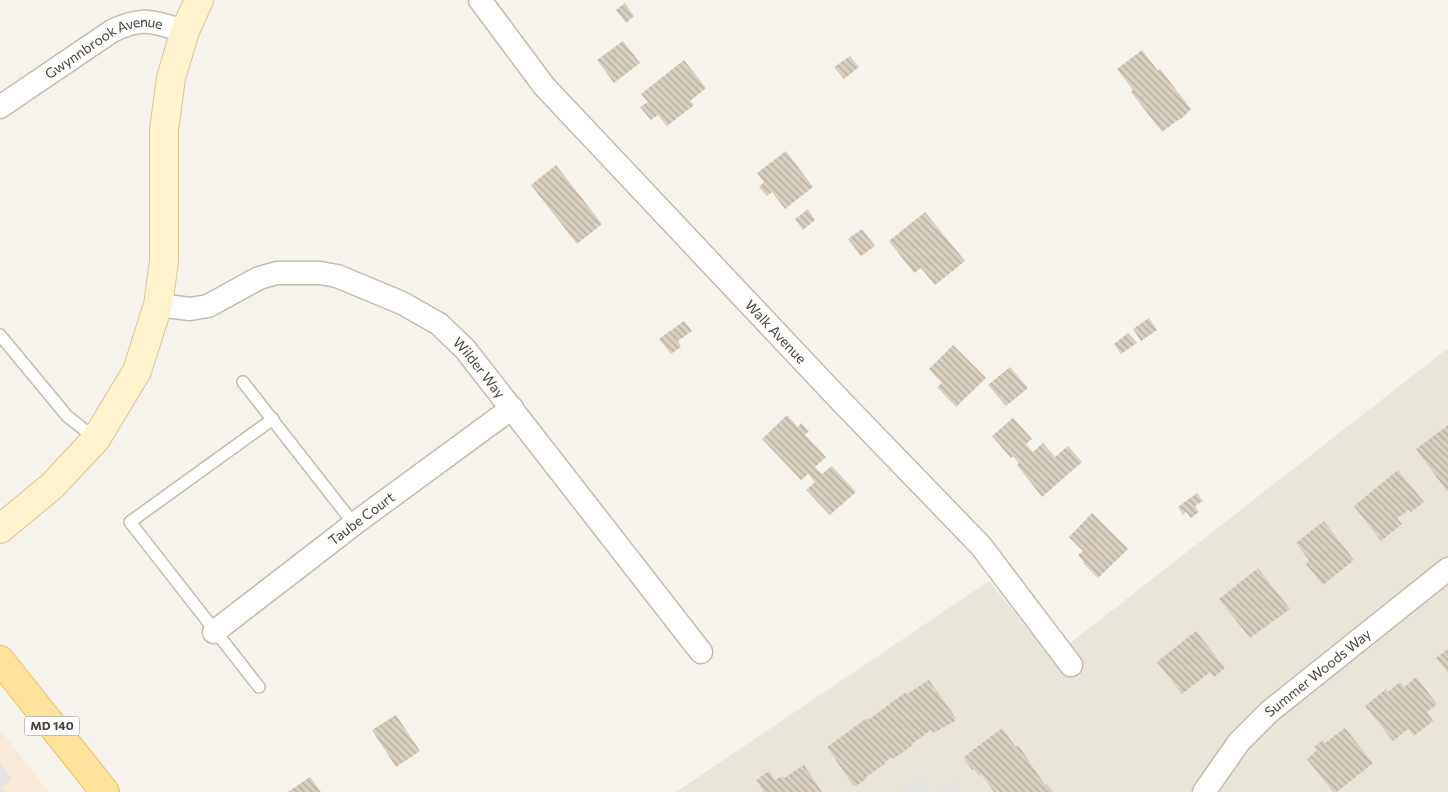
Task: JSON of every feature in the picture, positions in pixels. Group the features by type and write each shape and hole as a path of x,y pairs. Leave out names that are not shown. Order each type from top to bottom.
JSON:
{"main road":[{"name":"MD 140","path":"0,660 105,792"}],"street":[{"name":"Gwynnbrook Avenue","path":"0,107 112,31 128,23 144,20 185,31 199,0"},
{"name":"Walk Avenue","path":"480,0 544,86 838,398 981,546 1071,665"},
{"path":"0,529 52,486 96,440 136,370 158,305 164,261 164,130 170,78 185,31"},
{"name":"Wilder Way","path":"158,305 190,309 208,306 259,278 277,273 310,272 337,276 402,303 439,324 465,349 702,652"},
{"name":"Taube Court","path":"214,632 354,524 512,408"},
{"name":"Summer Woods Way","path":"1204,792 1239,742 1269,712 1448,569"}],"lane":[{"path":"0,335 67,416 96,440"},
{"path":"243,382 354,524"},
{"path":"259,687 214,632 130,522 273,419"}],"shaded area":[{"path":"1448,348 1448,792 676,792 989,581 1051,658"},
{"path":"0,730 49,792 0,792"},
{"path":"0,764 12,779 2,788 4,792 0,792"},
{"path":"920,778 930,792 898,792"},
{"path":"954,782 961,792 938,792"}],"building":[{"path":"625,3 634,16 626,23 616,10"},
{"path":"623,41 640,63 614,83 597,60"},
{"path":"1142,50 1158,71 1160,69 1191,109 1180,120 1162,132 1131,92 1133,90 1117,69"},
{"path":"850,56 859,67 844,79 834,67"},
{"path":"684,60 706,88 690,101 694,105 667,126 658,115 651,120 640,107 648,102 641,94"},
{"path":"786,151 813,187 785,209 772,192 767,196 759,187 764,182 757,173"},
{"path":"556,165 602,224 577,244 531,185"},
{"path":"808,209 815,220 803,230 795,219"},
{"path":"925,212 965,261 935,285 921,268 914,273 889,241"},
{"path":"862,229 875,246 861,256 848,239"},
{"path":"1149,318 1157,330 1141,341 1133,329"},
{"path":"684,321 692,331 678,341 681,347 671,354 659,339"},
{"path":"1128,333 1137,343 1121,354 1114,344"},
{"path":"953,345 986,378 956,407 937,387 942,383 929,369"},
{"path":"1010,367 1028,388 1006,406 988,385"},
{"path":"787,415 798,427 801,423 809,431 805,435 826,457 815,467 822,474 832,466 856,492 830,515 806,490 815,482 808,474 801,480 762,439"},
{"path":"1013,418 1032,439 1026,444 1033,452 1043,443 1055,457 1068,446 1082,462 1042,497 1017,465 1019,463 1013,456 1011,458 992,436"},
{"path":"1448,425 1448,490 1447,491 1416,449"},
{"path":"1398,470 1424,502 1411,512 1409,510 1397,518 1402,524 1381,541 1354,506"},
{"path":"1197,493 1203,501 1195,506 1199,512 1191,518 1186,512 1183,515 1178,507"},
{"path":"1092,513 1128,549 1098,578 1083,563 1078,555 1083,551 1069,537"},
{"path":"1324,521 1354,560 1323,585 1306,564 1309,560 1296,543"},
{"path":"1258,568 1290,609 1250,638 1219,599"},
{"path":"1196,631 1225,668 1214,677 1210,672 1182,694 1157,662"},
{"path":"1448,649 1448,673 1436,658"},
{"path":"1416,677 1437,704 1427,712 1433,721 1414,736 1408,729 1393,741 1365,706 1386,689 1388,692 1400,682 1404,687"},
{"path":"929,680 956,718 954,719 955,721 933,733 931,730 893,759 892,757 885,762 866,779 856,786 853,785 827,747 906,692 907,694"},
{"path":"396,715 420,751 396,767 372,730"},
{"path":"1002,728 1016,747 1018,745 1045,785 1053,792 994,792 981,774 979,776 974,769 972,770 964,759 965,756"},
{"path":"1345,728 1373,763 1337,792 1333,792 1307,759 1317,750 1314,747 1323,740 1325,743"},
{"path":"804,765 822,792 764,792 756,780 769,771 775,780 782,776 784,778"},
{"path":"310,777 321,792 288,792"}]}
